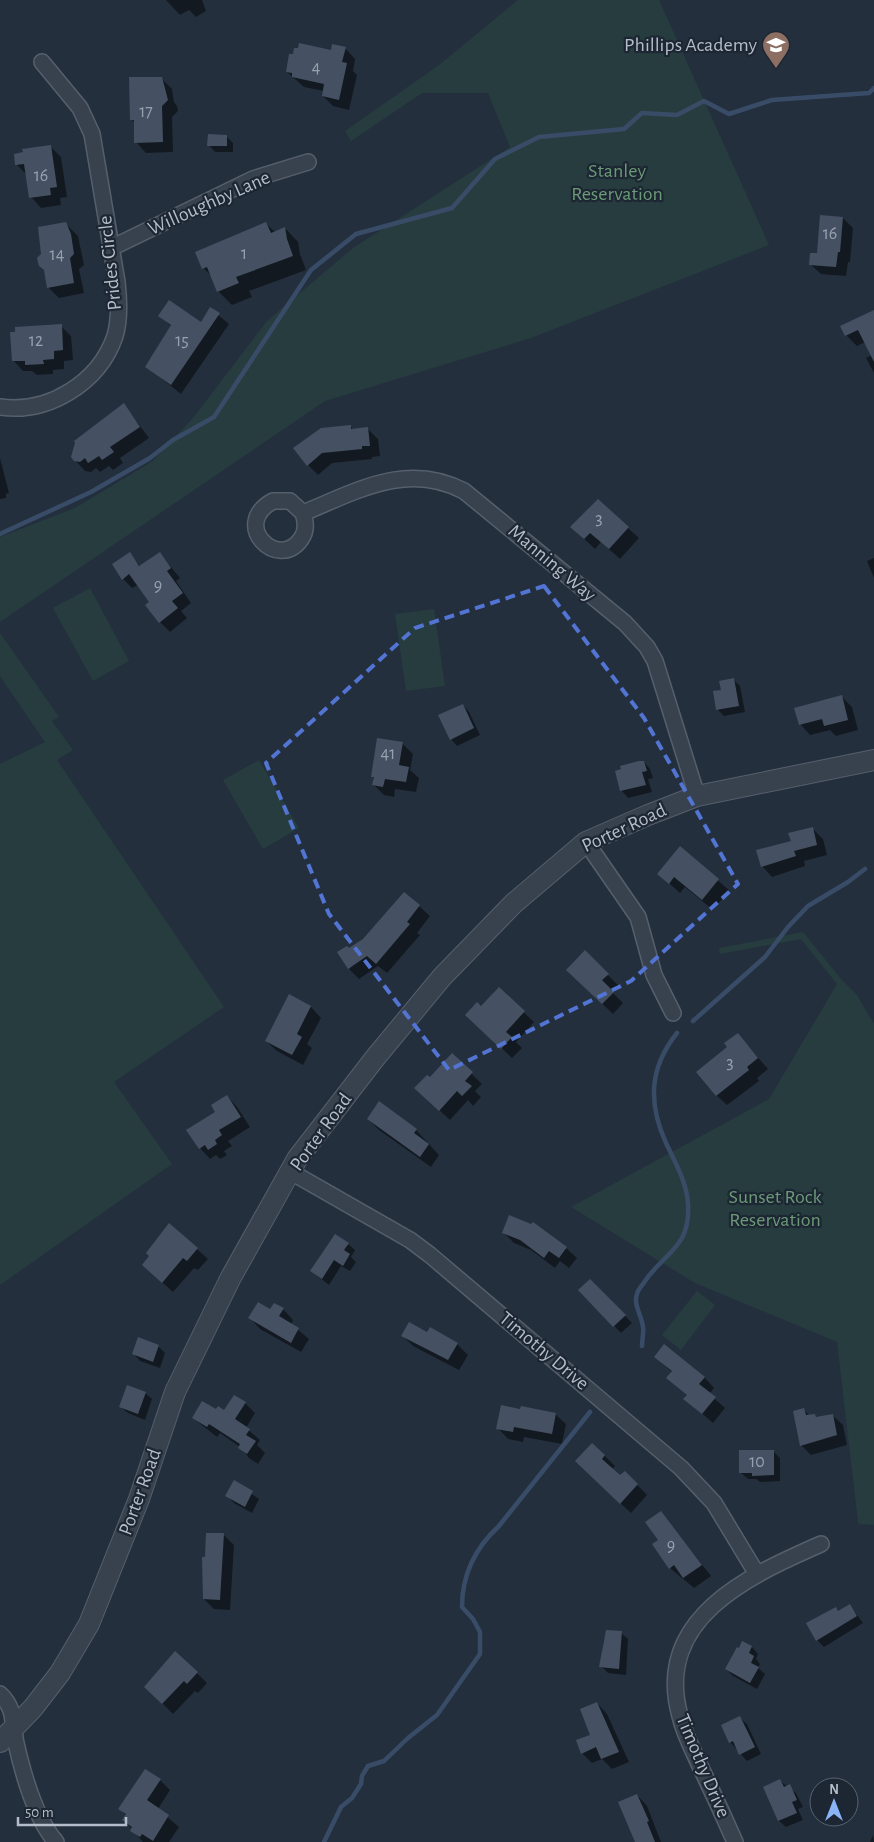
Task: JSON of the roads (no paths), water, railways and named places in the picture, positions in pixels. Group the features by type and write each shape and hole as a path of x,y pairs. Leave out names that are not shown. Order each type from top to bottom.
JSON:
{"street":[{"name":"Prides Circle","path":"0,407 18,410 42,405 70,392 100,366 115,334 119,300 92,134 80,108 42,62"},
{"name":"Willoughby Lane","path":"111,248 254,179 308,162"},
{"name":"Manning Way","path":"303,513 376,484 402,478 438,480 464,491 625,623 647,647 661,676 698,796"},
{"name":"Porter Road","path":"0,1742 60,1673 89,1624 139,1499 175,1392 230,1279 297,1159 375,1058 442,977 514,903 586,842 648,814 698,796 874,760"},
{"path":"586,842 638,917 654,975 673,1013"},
{"name":"Timothy Drive","path":"291,1172 410,1240 430,1255 681,1468 714,1503 757,1574"},
{"name":"Timothy Drive","path":"735,1842 682,1724 676,1698 675,1676 679,1654 698,1621 726,1594 757,1574 821,1544"},
{"path":"0,1694 10,1706 17,1744 38,1814 56,1842"}],"waterway":[{"path":"0,534 91,492 150,458 173,440 214,417 311,270 356,234 452,208 495,159 539,137 624,129 642,113 677,115 704,101 729,114 772,100 869,93 874,88"},
{"path":"693,1021 765,957 788,927 808,906 848,882 865,869"},
{"path":"642,1346 643,1329 636,1302 638,1292 653,1271 681,1240 688,1218 685,1188 660,1128 654,1100 656,1073 661,1059 677,1033"},
{"path":"324,1842 341,1807 352,1798 361,1784 362,1776 368,1766 384,1761 408,1738 437,1715 480,1654 480,1632 473,1619 462,1607 467,1573 483,1543 499,1526 590,1412"}],"place":[{"name":"Phillips Academy","path":"776,69"}],"park label":[{"name":"Stanley Reservation","path":"617,182"},
{"name":"Sunset Rock Reservation","path":"775,1208"}]}
